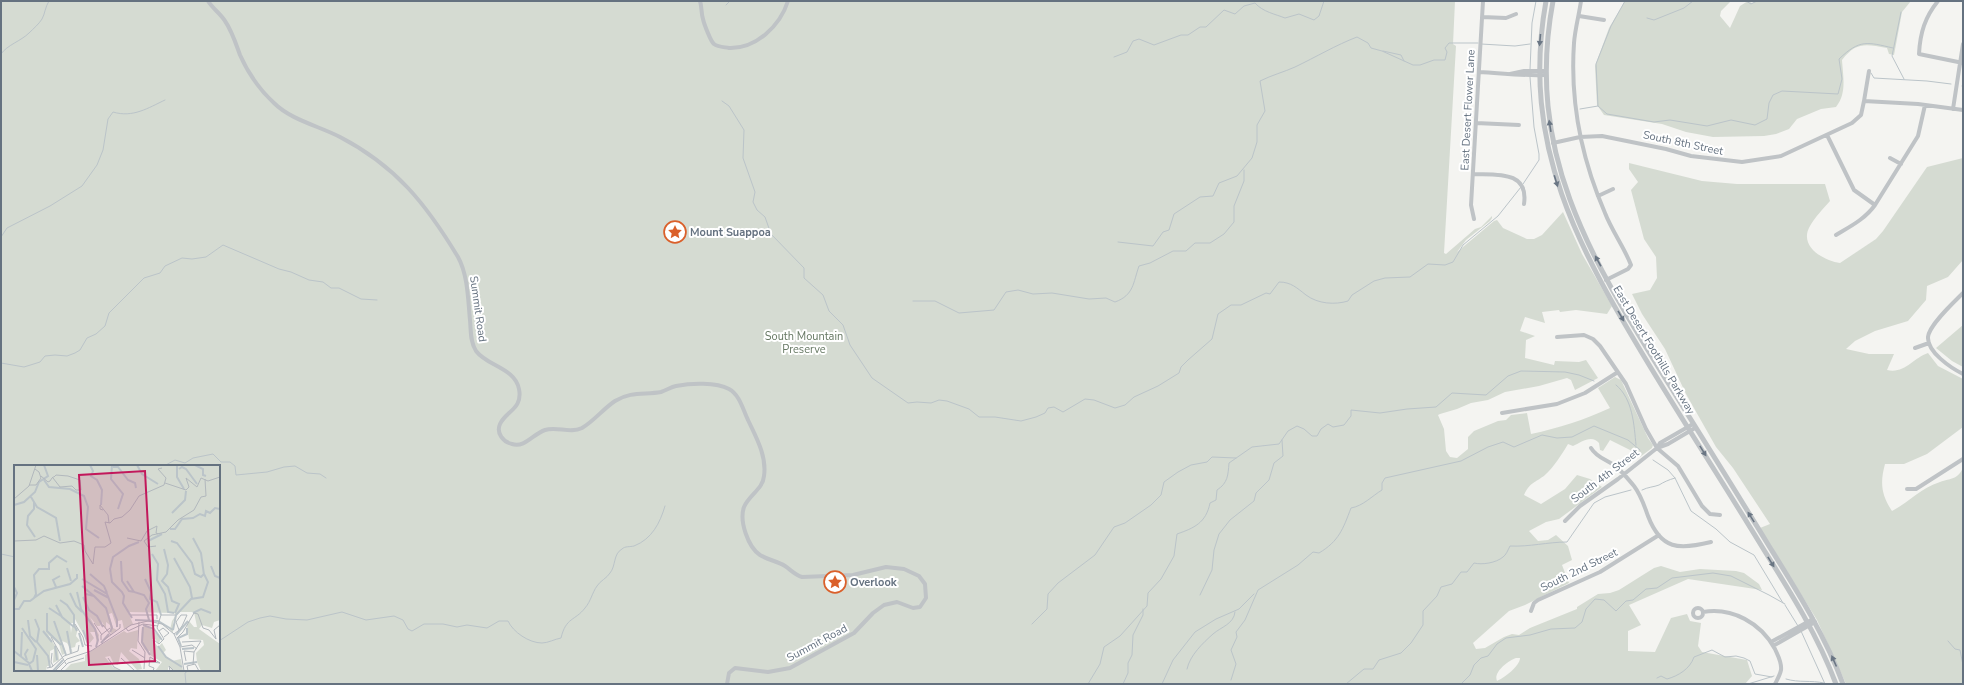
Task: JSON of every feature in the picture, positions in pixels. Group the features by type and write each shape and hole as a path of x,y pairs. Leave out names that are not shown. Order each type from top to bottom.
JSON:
{"street":[{"name":"Summit Road","path":"208,1 226,22 248,70 274,103 289,113 345,140 389,169 412,191 453,250 464,270 470,330 475,348 482,357 510,374 519,386 520,396 517,404 513,412 502,422 499,428 500,435 504,441 521,445 548,429 579,429 613,402 635,394 660,392 683,386 724,387 733,391 739,399 758,442 763,459 764,480 746,503 743,512 750,543 758,554 780,563 796,575 802,577 851,576 881,568 896,567 916,575 925,584 926,598 920,607 913,608 901,602 887,604 873,613 854,634 796,666 768,672 735,668 729,673 727,684"},
{"path":"700,1 703,21 713,43 720,47 737,48 753,43 764,35 782,15 788,1"},
{"name":"East Desert Flower Lane","path":"1474,219 1471,205 1483,1"},
{"name":"East Desert Foothills Parkway","path":"1546,1 1540,39 1539,73 1541,109 1546,144 1555,179 1579,240 1636,343 1814,620 1842,681"},
{"name":"East Desert Foothills Parkway","path":"1553,1 1547,39 1545,73 1547,109 1561,176 1572,207 1588,243 1691,427 1809,624 1836,683"},
{"path":"1582,1 1573,63 1575,105 1580,137 1605,214 1631,265 1628,269 1602,282"},
{"path":"1938,1 1926,17 1923,25 1919,54 1962,62"},
{"path":"1482,17 1506,18 1516,14"},
{"path":"1579,16 1604,20"},
{"path":"1953,109 1962,62 1963,44"},
{"name":"South 8th Street","path":"1546,144 1580,137 1602,136 1666,148 1691,156 1742,162 1781,156 1857,120 1861,115 1869,71"},
{"path":"1479,72 1510,74 1545,73"},
{"path":"1864,101 1925,105 1963,110"},
{"path":"1836,235 1858,223 1868,215 1876,205 1920,132 1925,105"},
{"path":"1476,123 1519,125"},
{"path":"1827,135 1854,190 1876,205"},
{"path":"1890,158 1902,164"},
{"path":"1473,174 1512,176 1520,182 1524,190 1524,204"},
{"path":"1598,196 1613,189"},
{"path":"1963,293 1932,328 1928,337 1929,343 1945,363 1963,374"},
{"path":"1558,337 1579,334 1593,339 1618,372 1631,394 1646,429 1657,448 1678,466 1702,506 1710,514 1720,515"},
{"path":"1915,348 1929,343"},
{"path":"1502,414 1557,404 1585,393 1618,372"},
{"name":"South 4th Street","path":"1657,448 1663,447 1673,438 1691,427"},
{"name":"South 4th Street","path":"1565,521 1580,506 1624,474 1667,439 1673,438"},
{"path":"1591,448 1596,455 1614,465 1624,474 1639,492 1651,524 1665,542 1681,548 1693,547 1712,542"},
{"path":"1907,489 1916,490 1963,459"},
{"name":"South 2nd Street","path":"1531,611 1534,603 1538,600 1600,572 1659,535"},
{"path":"1703,612 1726,613 1740,616 1762,630 1772,644 1781,666 1780,675 1775,684"},
{"path":"1772,644 1814,620"}],"green space":[{"name":"South Mountain Preserve","path":"1,1 1455,1 1453,44 1456,46 1444,253 1446,254 1475,229 1481,227 1492,216 1490,221 1466,240 1457,252 1494,221 1497,220 1503,228 1527,239 1534,239 1542,235 1563,212 1582,254 1612,306 1607,314 1576,310 1542,312 1545,323 1525,317 1520,331 1535,336 1526,340 1525,358 1554,365 1555,361 1579,362 1586,360 1598,378 1575,390 1571,380 1567,378 1539,386 1505,392 1488,400 1471,403 1440,414 1438,415 1444,429 1446,451 1450,457 1457,458 1468,449 1468,437 1474,431 1498,421 1506,420 1511,415 1527,413 1531,434 1571,423 1610,408 1598,388 1615,377 1621,380 1648,438 1653,445 1652,448 1640,457 1610,440 1603,451 1600,450 1599,443 1593,439 1583,441 1573,446 1568,444 1548,472 1528,488 1524,495 1541,504 1565,489 1577,475 1590,479 1602,487 1559,519 1546,522 1529,531 1538,541 1548,540 1556,535 1568,546 1572,560 1562,565 1569,583 1525,605 1509,611 1473,643 1476,649 1485,648 1504,637 1512,634 1519,635 1530,628 1577,609 1577,607 1598,594 1610,593 1619,590 1654,568 1661,566 1680,572 1700,569 1736,571 1744,573 1759,584 1762,590 1688,579 1629,605 1641,625 1628,631 1628,651 1655,652 1671,618 1687,614 1690,621 1701,623 1698,646 1702,652 1747,660 1752,676 1745,684 1,684","holes":["1516,658 1520,658 1515,668 1497,681 1497,674 1505,664"]},
{"path":"1625,1 1731,1 1721,11 1720,16 1730,28 1740,6 1748,1 1752,3 1756,1 1911,1 1902,12 1894,55 1889,54 1887,48 1867,45 1857,47 1852,50 1842,60 1843,90 1842,96 1836,107 1821,109 1797,119 1789,129 1776,134 1764,136 1713,137 1686,132 1662,124 1604,115 1597,105 1595,66 1609,28"},
{"path":"1963,158 1963,260 1948,277 1927,286 1926,300 1908,321 1875,331 1855,341 1846,349 1869,354 1894,354 1887,370 1893,371 1904,368 1928,353 1938,366 1963,379 1963,427 1927,454 1904,464 1885,464 1882,477 1882,488 1888,505 1892,511 1921,491 1940,482 1956,477 1963,468 1963,684 1846,684 1817,620 1760,528 1770,524 1733,468 1716,447 1686,394 1665,349 1642,314 1632,294 1650,290 1657,278 1656,257 1644,239 1631,190 1638,182 1629,169 1629,163 1702,181 1737,184 1825,184 1830,201 1810,226 1807,233 1807,240 1814,251 1820,256 1840,263 1876,239 1927,167"},
{"path":"1963,325 1963,367 1952,361 1936,348"}],"waterway":[{"path":"1,54 7,48 26,36 38,25 43,17 49,1"},
{"path":"726,5 730,1"},
{"path":"1114,57 1127,52 1133,41 1139,39 1154,45 1181,35 1188,35 1200,27 1206,27 1224,10 1235,14 1244,6 1255,3 1265,11 1285,18 1299,14 1314,20 1319,16 1324,1"},
{"path":"1530,70 1532,23 1536,1"},
{"path":"1580,109 1598,106 1596,64 1611,26 1625,1"},
{"path":"1647,18 1654,20 1684,8 1693,1"},
{"path":"1746,1 1751,4 1757,1"},
{"path":"1901,12 1892,56 1904,79"},
{"path":"1118,242 1153,246 1163,232 1169,230 1174,214 1200,197 1213,196 1219,183 1237,176 1252,158 1257,142 1257,125 1265,111 1260,81 1295,67 1357,37 1368,43 1371,48 1382,51 1413,65 1420,65 1434,60 1445,60 1447,52 1445,48 1449,43 1478,43"},
{"path":"1481,44 1515,46 1530,44"},
{"path":"1598,106 1607,114 1654,122 1670,120 1707,126 1731,120 1755,125 1767,119 1769,103 1773,95 1782,91 1838,94 1842,79 1839,59 1858,45 1877,44 1893,48"},
{"path":"1383,51 1401,55 1404,61"},
{"path":"1871,73 1874,78 1951,84"},
{"path":"1523,184 1539,160 1534,127 1530,77"},
{"path":"1,237 7,228 50,206 82,186 97,165 103,150 108,119 113,112 120,114 134,113 165,100"},
{"path":"722,101 729,106 744,130 743,158 755,192 753,202 757,210 765,217 771,234 804,268 804,278 823,295 829,311 843,325 850,345 872,378 908,403 931,403 939,400 947,401 969,409 979,417 995,417 1021,421 1045,413 1048,408 1054,407 1063,412 1085,399 1094,400 1115,408 1125,405 1134,397 1158,386 1179,373 1181,367 1212,339 1218,314 1231,305 1241,305 1266,293 1270,294 1279,282 1290,284 1311,298 1321,302 1343,302 1348,301 1352,295 1374,281 1385,278 1410,277 1428,264 1445,265 1453,262 1463,245 1498,216 1521,187"},
{"path":"913,301 935,301 959,313 994,310 1006,292 1018,290 1033,294 1052,293 1089,299 1106,298 1115,302 1126,296 1132,288 1139,266 1150,263 1173,251 1186,251 1195,243 1210,243 1224,234 1234,222 1234,206 1244,181 1244,170"},
{"path":"1,363 24,367 40,362 45,356 67,356 75,353 80,350 87,338 96,334 105,326 109,313 144,278 160,273 165,266 182,258 192,259 206,257 223,245 279,269 291,272 309,280 323,282 331,288 339,288 361,299 377,300"},
{"path":"1088,684 1100,664 1104,647 1120,636 1147,606 1148,593 1161,579 1174,556 1177,534 1194,527 1202,520 1206,515 1210,503 1216,500 1217,490 1225,482 1228,475 1229,463 1252,447 1279,444 1288,431 1297,426 1304,429 1312,436 1317,436 1321,429 1328,424 1333,427 1344,425 1351,416 1351,410 1380,413 1436,407 1452,393 1486,395 1508,376 1521,371 1565,372 1579,375 1594,381"},
{"path":"1616,385 1626,397 1632,413 1636,445"},
{"path":"1231,680 1236,664 1231,650 1237,637 1236,632 1245,620 1258,590 1298,565 1313,552 1319,553 1331,544 1340,534 1351,508 1363,503 1382,490 1382,483 1385,478 1461,461 1488,447 1503,442 1514,447 1542,435 1557,438 1572,437 1594,426 1628,440 1640,450"},
{"path":"1200,595 1212,570 1214,550 1219,534 1230,520 1254,501 1256,493 1269,480 1274,463 1283,456 1282,440"},
{"path":"166,465 175,460 185,463 193,458 213,454 221,462 230,462 235,466 236,475 267,472 284,467 295,466 307,473 320,474 326,478"},
{"path":"1032,624 1047,609 1048,594 1058,583 1095,555 1114,527 1125,523 1151,505 1161,495 1164,482 1191,465 1207,462 1212,457 1236,458"},
{"path":"1653,460 1668,470 1675,478 1691,511 1716,529 1730,542 1754,555 1783,603"},
{"path":"1642,490 1675,478"},
{"path":"1346,684 1364,669 1373,669 1379,660 1401,653 1411,643 1423,625 1423,611 1437,596 1441,587 1452,584 1461,572 1467,572 1474,563 1485,564 1497,561 1504,556 1510,546 1567,542 1594,503 1605,497 1631,490"},
{"path":"220,640 248,622 260,618 270,616 286,619 307,620 342,612 366,620 394,616 403,620 408,629 412,631 424,624 443,624 457,627 467,625 487,628 499,621 508,621 518,633 527,639 537,643 549,642 561,638 565,626 589,603 597,586 609,575 612,570 619,551 625,547 634,546 640,543 650,535 658,524 665,506"},
{"path":"1,554 14,557"},
{"path":"1461,684 1470,675 1474,665 1481,658 1488,656 1497,644 1506,638 1530,635 1551,629 1575,628 1582,622 1586,609 1595,599 1604,600 1616,611 1626,601 1633,600 1646,589 1657,588 1672,578 1713,573 1731,576 1785,604"},
{"path":"1162,684 1173,660 1195,632 1216,619 1239,609 1254,594"},
{"path":"1785,605 1798,626"},
{"path":"1123,684 1128,673 1128,663 1132,655 1133,635 1143,615 1143,609"},
{"path":"1187,669 1197,650 1213,634 1230,622 1235,612"},
{"path":"1801,631 1825,684"},
{"path":"1948,641 1955,649 1960,650 1963,665"},
{"path":"1657,678 1661,676 1667,679 1675,676 1687,668 1694,657 1712,650 1725,657 1736,656 1744,658 1750,661 1755,674 1772,677"},
{"path":"186,684 185,673 188,671"},
{"path":"1748,684 1774,676"},
{"path":"1786,679 1824,683"}],"place":[{"name":"Mount Suappoa","path":"675,232"},
{"name":"Overlook","path":"835,582"}]}
